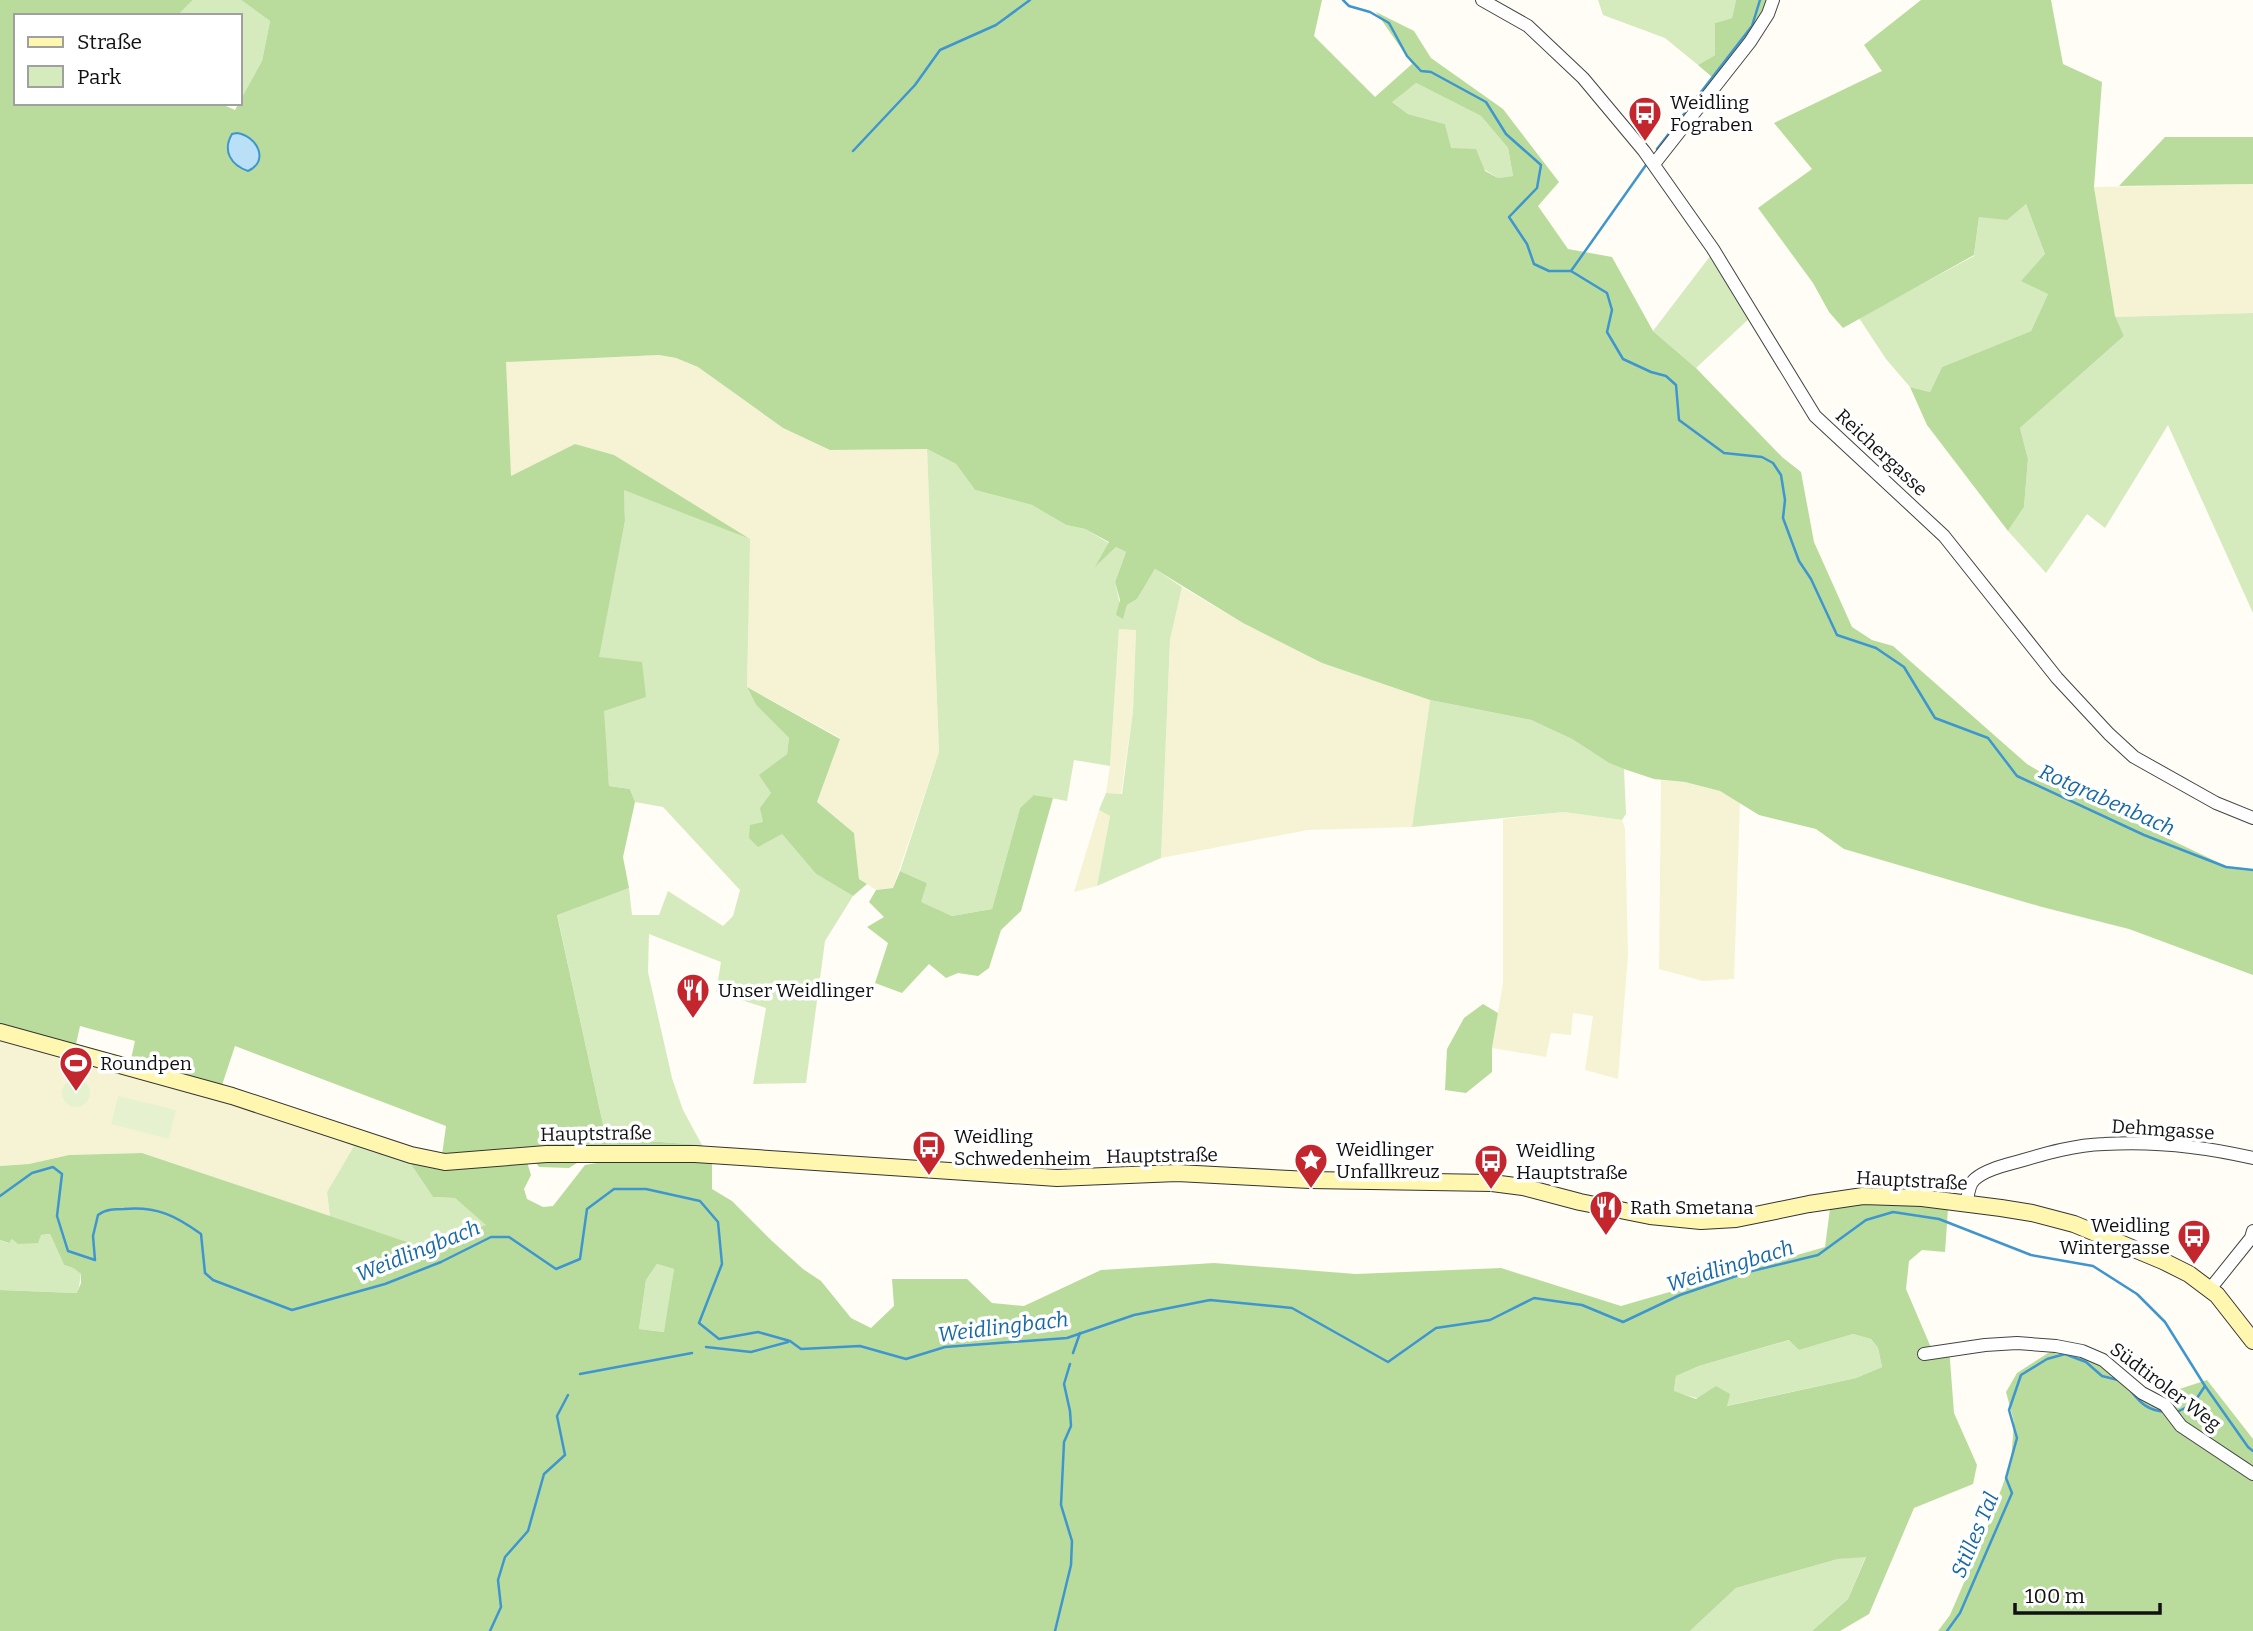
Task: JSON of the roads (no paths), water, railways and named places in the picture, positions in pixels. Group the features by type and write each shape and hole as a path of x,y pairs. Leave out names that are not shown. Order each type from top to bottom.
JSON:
{"main road":[{"name":"Hauptstraße","path":"0,1032 232,1096 411,1155 445,1162 556,1154 695,1154 1057,1178 1177,1173 1310,1180 1492,1183 1523,1187 1650,1216 1701,1221 1736,1219 1863,1196 1967,1203 2016,1210 2074,1224 2163,1261 2189,1274 2210,1289 2253,1341"}],"street":[{"name":"Reichergasse","path":"1482,0 1528,26 1583,78 1654,164 1713,249 1815,416 1944,536 2057,678 2117,742 2146,764 2216,803 2253,818"},
{"path":"1654,164 1750,42 1768,14 1773,0"},
{"name":"Dehmgasse","path":"1967,1203 1970,1186 1976,1178 1999,1167 2052,1151 2103,1143 2160,1144 2253,1158"},
{"path":"2210,1289 2251,1238 2253,1231"},
{"name":"Südtiroler Weg","path":"1924,1354 2017,1343 2082,1351 2103,1360 2142,1393 2165,1405 2181,1426 2253,1474"}],"water":[{"path":"237,133 250,139 258,149 258,161 255,167 248,171 237,165 228,152 229,140 232,134"}],"waterway":[{"path":"853,151 915,85 940,50 996,25 1030,0"},
{"name":"Rotgrabenbach","path":"1343,0 1349,6 1370,12 1389,23 1407,56 1421,71 1431,72 1486,102 1506,134 1541,165 1537,188 1509,217 1527,244 1534,264 1549,271 1571,271 1607,293 1612,310 1607,332 1623,359 1666,376 1676,385 1679,420 1724,453 1762,457 1773,463 1781,475 1785,500 1783,518 1799,561 1811,579 1837,635 1876,648 1904,667 1935,718 1988,738 2017,776 2144,835 2226,867 2253,870"},
{"path":"1657,149 1752,26 1760,0"},
{"path":"1571,271 1646,165"},
{"name":"Weidlingbach","path":"0,1196 32,1173 53,1167 62,1174 57,1216 68,1251 95,1260 93,1236 98,1215 104,1212 136,1208 156,1211 174,1217 201,1234 205,1273 213,1280 292,1310 385,1284 441,1262 491,1237 509,1237 556,1269 580,1259 587,1209 614,1189 646,1189 700,1201 718,1222 722,1264 699,1323 719,1339 758,1332 790,1341 801,1349 860,1346 906,1359 945,1347 1067,1338 1134,1315 1210,1300 1292,1308 1388,1362 1436,1328 1490,1320 1534,1298 1582,1305 1623,1322 1680,1295 1748,1272 1818,1255 1866,1220 1893,1212 1939,1219 2031,1255 2093,1266 2137,1294 2165,1322 2205,1386 2253,1451"},
{"path":"1073,1353 1080,1333"},
{"path":"706,1347 751,1352 788,1342"},
{"path":"580,1374 692,1353"},
{"name":"Stilles Tal","path":"1947,1631 1960,1613 2012,1493 2006,1478 2017,1438 2009,1410 2021,1375 2047,1359 2065,1354 2086,1362 2102,1376 2118,1380"},
{"path":"1055,1631 1071,1565 1072,1541 1061,1505 1064,1442 1071,1426 1064,1384 1070,1364"},
{"name":"Stilles Tal","path":"2175,1413 2193,1404 2205,1386"},
{"name":"Stilles Tal","path":"2131,1391 2145,1406 2165,1412"},
{"path":"490,1631 501,1607 498,1580 505,1557 528,1531 544,1474 565,1455 557,1416 568,1395"}],"place":[{"name":"Weidling Fograben","path":"1645,143"},
{"name":"Unser Weidlinger","path":"693,1020"},
{"name":"Roundpen","path":"76,1093"},
{"name":"Weidling Schwedenheim","path":"929,1177"},
{"name":"Weidlinger Unfallkreuz","path":"1311,1190"},
{"name":"Weidling Hauptstraße","path":"1491,1191"},
{"name":"Rath Smetana","path":"1606,1237"},
{"name":"Weidling Wintergasse","path":"2194,1266"}]}
